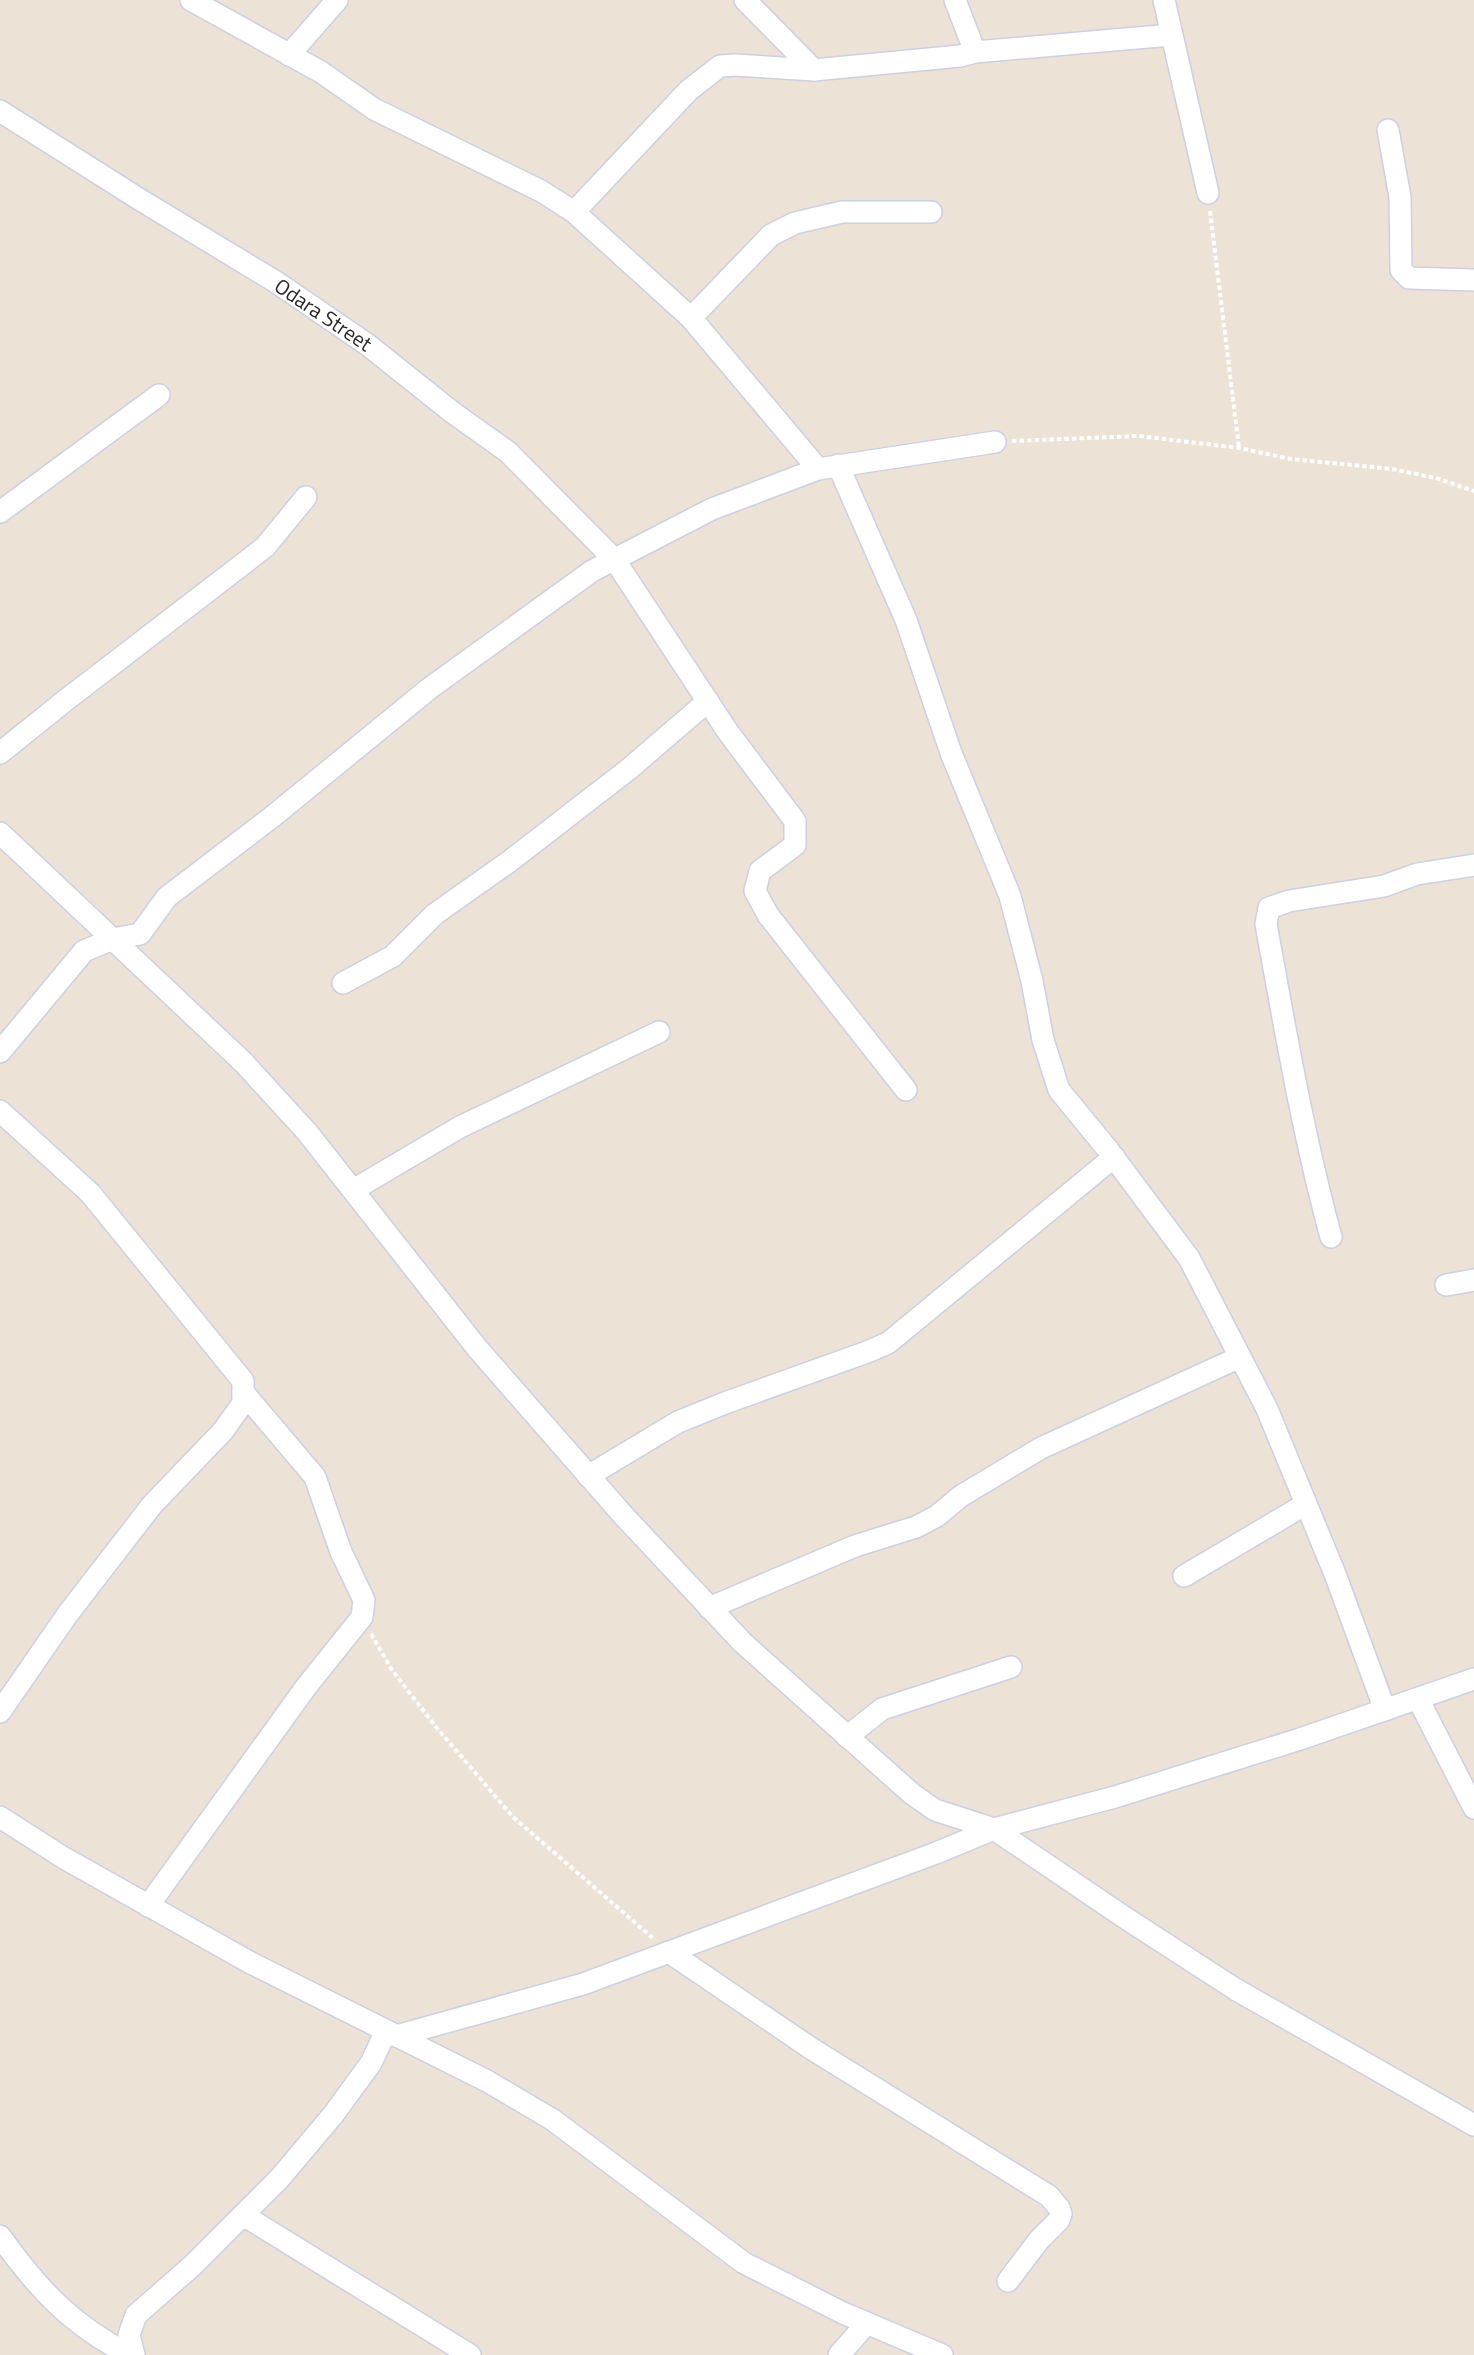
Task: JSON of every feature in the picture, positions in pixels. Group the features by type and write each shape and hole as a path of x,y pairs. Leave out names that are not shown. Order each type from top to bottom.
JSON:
{"street":[{"path":"190,0 321,72 374,109 541,191 574,212 691,318 828,467 906,620 951,753 1010,896 1032,981 1043,1040 1059,1090 1189,1258 1267,1409 1335,1574 1385,1710"},
{"path":"289,54 337,0"},
{"path":"745,0 814,70"},
{"path":"955,0 975,52"},
{"path":"1164,0 1208,193"},
{"path":"574,212 689,90 720,66 814,70 960,56 975,52 1171,35"},
{"name":"Odara Street","path":"0,111 276,282 368,345 508,452 614,559 728,732 795,822 795,845 760,871 755,891 768,915 906,1090"},
{"path":"1388,130 1400,197 1401,270 1409,278 1474,280"},
{"path":"691,318 771,235 795,223 842,212 931,212"},
{"path":"0,512 159,395"},
{"path":"0,1052 84,951 113,939 140,934 167,897 272,816 430,688 592,571 712,509 828,467 995,442"},
{"path":"0,753 265,547 306,497"},
{"path":"343,983 393,956 435,914 510,861 629,769 708,700"},
{"path":"0,833 244,1063 307,1132 477,1348 588,1476 709,1608 743,1643 912,1794 935,1810 994,1828 1235,1989 1474,2125"},
{"path":"1331,1237 1318,1188 1286,1035 1266,924 1269,908 1289,902 1384,886 1417,874 1474,865"},
{"path":"353,1190 460,1127 659,1032"},
{"path":"0,1111 90,1193 243,1381 243,1403 223,1431 152,1505 67,1615 0,1712"},
{"path":"588,1476 678,1422 888,1343 1113,1157"},
{"path":"1446,1285 1474,1280"},
{"path":"709,1608 855,1546 916,1527 938,1516 962,1496 1041,1448 1240,1357"},
{"path":"148,1906 306,1687 362,1617 364,1600 341,1552 315,1477 243,1392"},
{"path":"1184,1576 1306,1504"},
{"path":"847,1737 882,1709 1011,1667"},
{"path":"132,2355 129,2336 136,2315 192,2266 279,2179 333,2115 391,2034 583,1984 936,1853 994,1828 1126,1793 1300,1739 1474,1679"},
{"path":"1418,1699 1474,1808"},
{"path":"0,1817 63,1858 251,1964 487,2080 553,2120 744,2263 793,2289 942,2355"},
{"path":"669,1952 812,2049 1049,2196 1059,2208 1061,2214 1059,2220 1039,2240 1008,2281"},
{"path":"441,2058 448,2021"},
{"path":"243,2215 470,2355"},
{"path":"0,2236 24,2269 66,2313 101,2341 132,2355"},
{"path":"839,2355 867,2323"}],"path":[{"path":"1208,193 1239,448"},
{"path":"995,442 1139,436 1239,448 1291,459 1392,469 1436,478 1474,491"},
{"path":"362,1617 392,1670 436,1727 513,1817 669,1952"}]}
